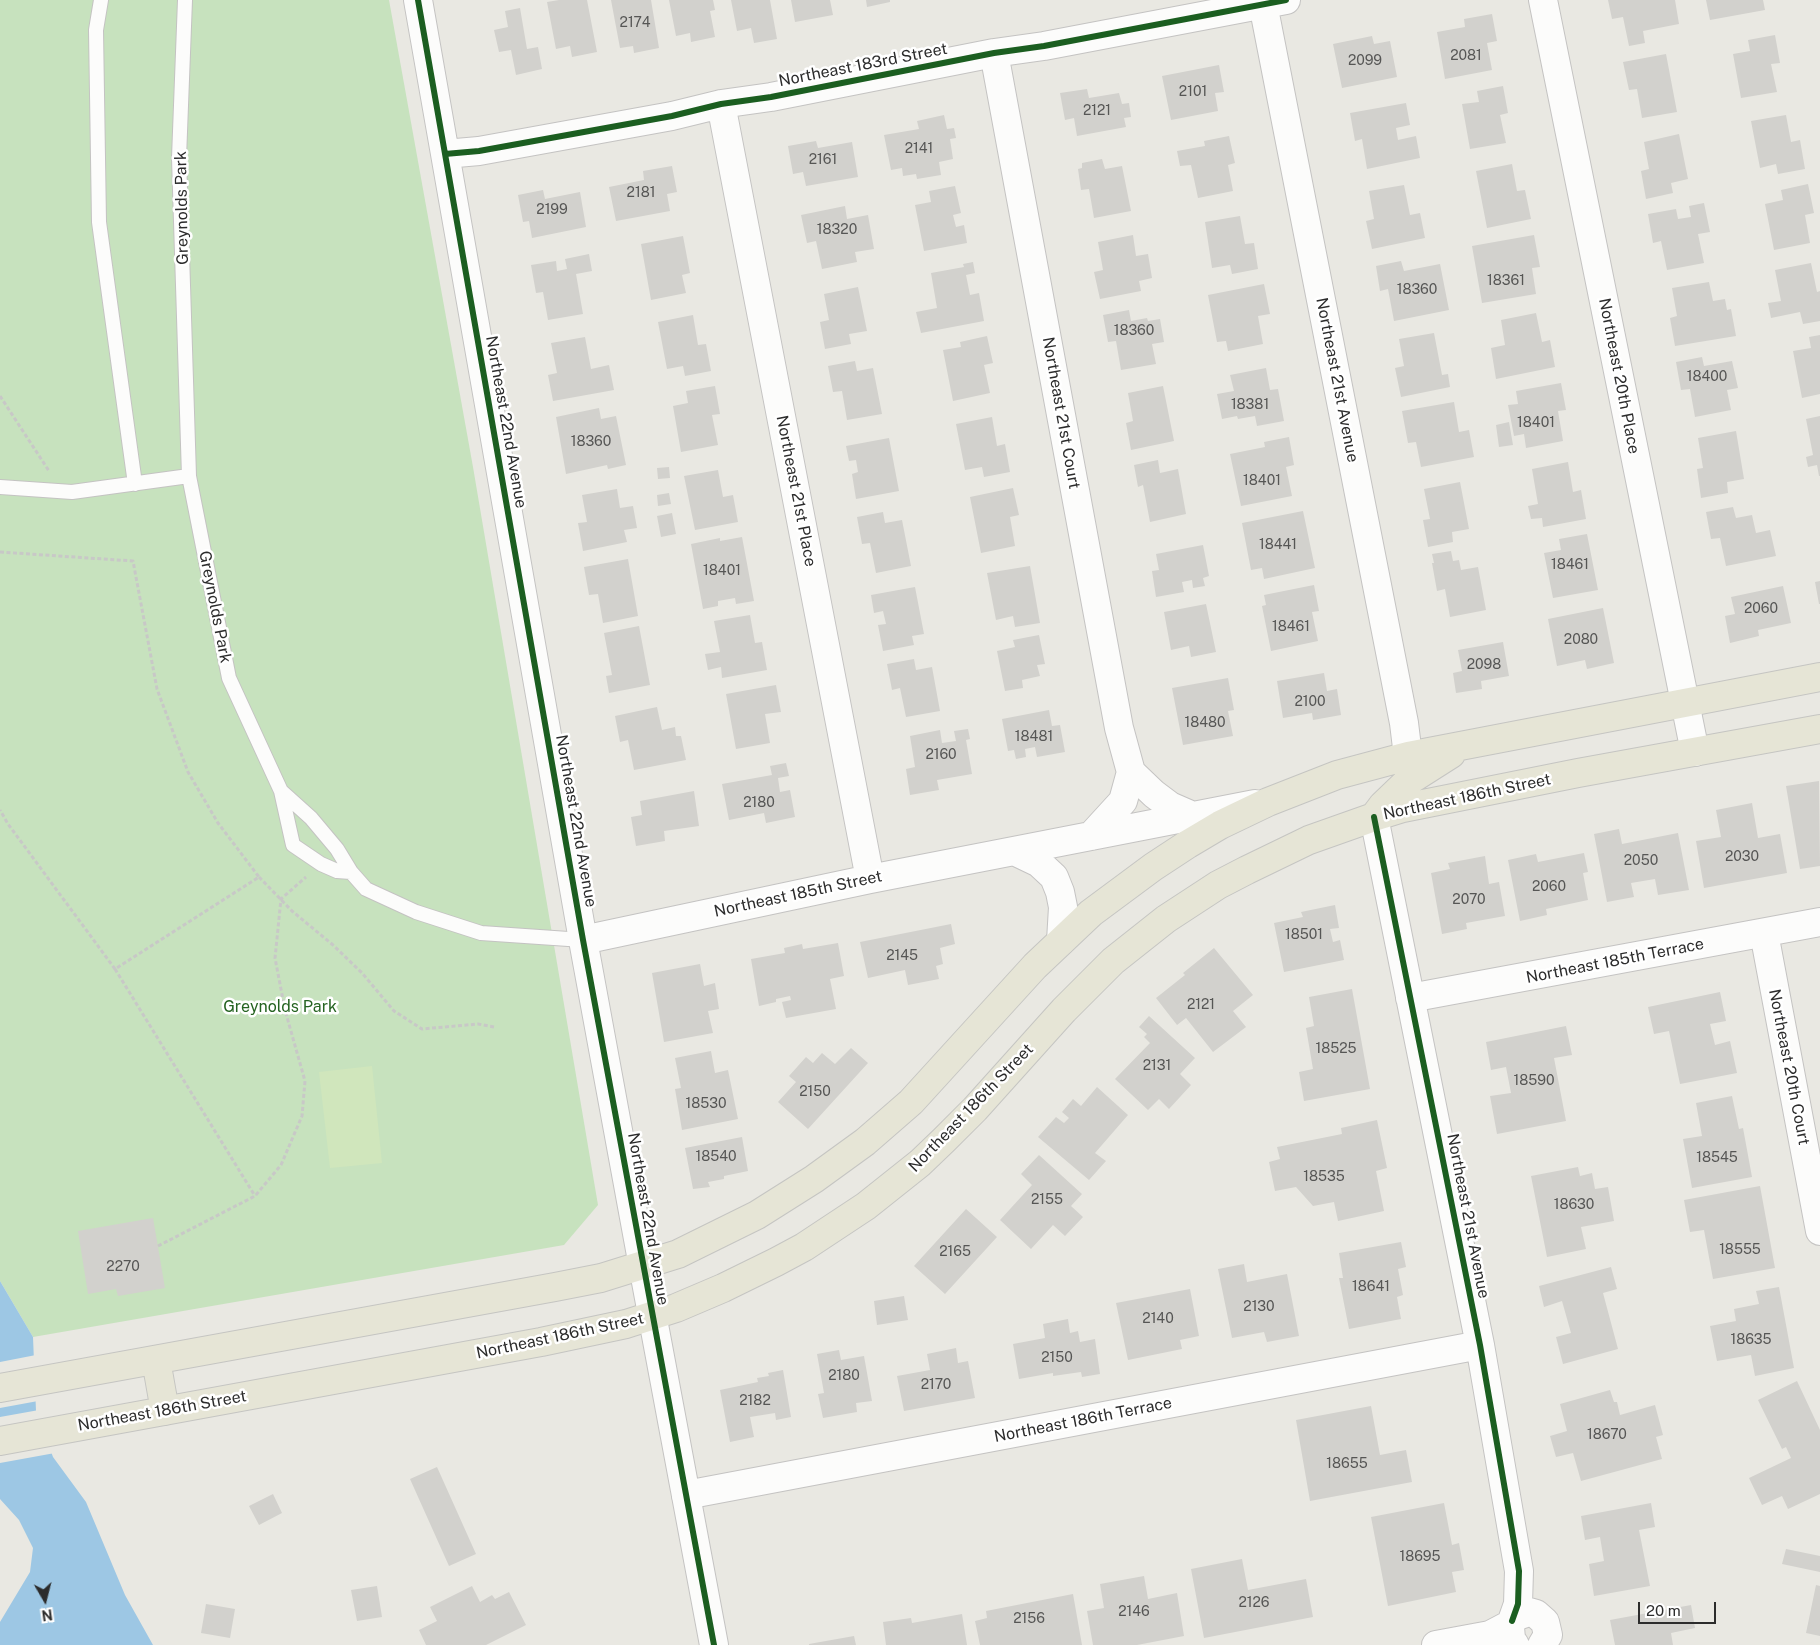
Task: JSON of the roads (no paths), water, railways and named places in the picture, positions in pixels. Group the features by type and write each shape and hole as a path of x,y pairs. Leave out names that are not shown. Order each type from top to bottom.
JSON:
{"main road":[{"path":"0,1388 555,1288 601,1278 678,1254 750,1218 786,1197 840,1161 911,1102 1034,966 1092,913 1188,844 1220,825 1268,802 1337,775 1408,756 1820,677"},
{"name":"Northeast 186th Street","path":"0,1441 541,1342 626,1324 652,1316 723,1288 784,1259 866,1206 926,1157 975,1109 1086,986 1120,956 1166,919 1218,885 1280,853 1374,817 1445,799 1820,728"},
{"path":"1374,817 1407,782 1441,759 1470,743"},
{"path":"156,1360 165,1411"}],"street":[{"name":"Northeast 22nd Avenue","path":"418,0 583,940 642,1266 714,1645"},
{"name":"Northeast 20th Place","path":"1543,0 1695,752"},
{"name":"Northeast 183rd Street","path":"445,154 479,151 672,116 721,104 771,97 994,53 1044,46 1211,6 1274,2"},
{"name":"Northeast 21st Avenue","path":"1274,2 1404,723 1408,756"},
{"name":"Northeast 21st Court","path":"994,53 1117,718 1131,772"},
{"name":"Northeast 21st Place","path":"721,104 870,879"},
{"path":"1091,836 1122,801 1131,772 1170,806 1194,816"},
{"name":"Northeast 185th Street","path":"583,940 870,879 1268,802"},
{"name":"Northeast 21st Avenue","path":"1374,817 1480,1345 1519,1572 1518,1604 1508,1634"},
{"path":"1014,851 1039,863 1054,877 1060,892 1062,907 1061,941"},
{"name":"Northeast 185th Terrace","path":"1410,998 1820,922"},
{"name":"Northeast 20th Court","path":"1764,933 1820,1231"},
{"name":"Northeast 186th Terrace","path":"686,1496 1480,1345"},
{"name":"Northeast 21st Avenue","path":"1519,1572 1526,1581 1543,1637"},
{"path":"1436,1645 1508,1634 1523,1613 1529,1612 1543,1637"}],"lane":[{"path":"101,0 96,30 99,222 135,484"},
{"name":"Greynolds Park","path":"185,0 179,158 189,476 229,678 281,791 311,818 337,849 351,872 366,889 416,912 481,933 583,940"},
{"path":"0,487 72,492 189,476"},
{"path":"281,791 293,846 321,864 337,870 351,872"}],"water":[{"path":"0,1281 33,1337 36,1411 53,1457 86,1502 125,1595 153,1645 0,1645 0,1622 30,1572 33,1548 19,1520 0,1499"}]}
